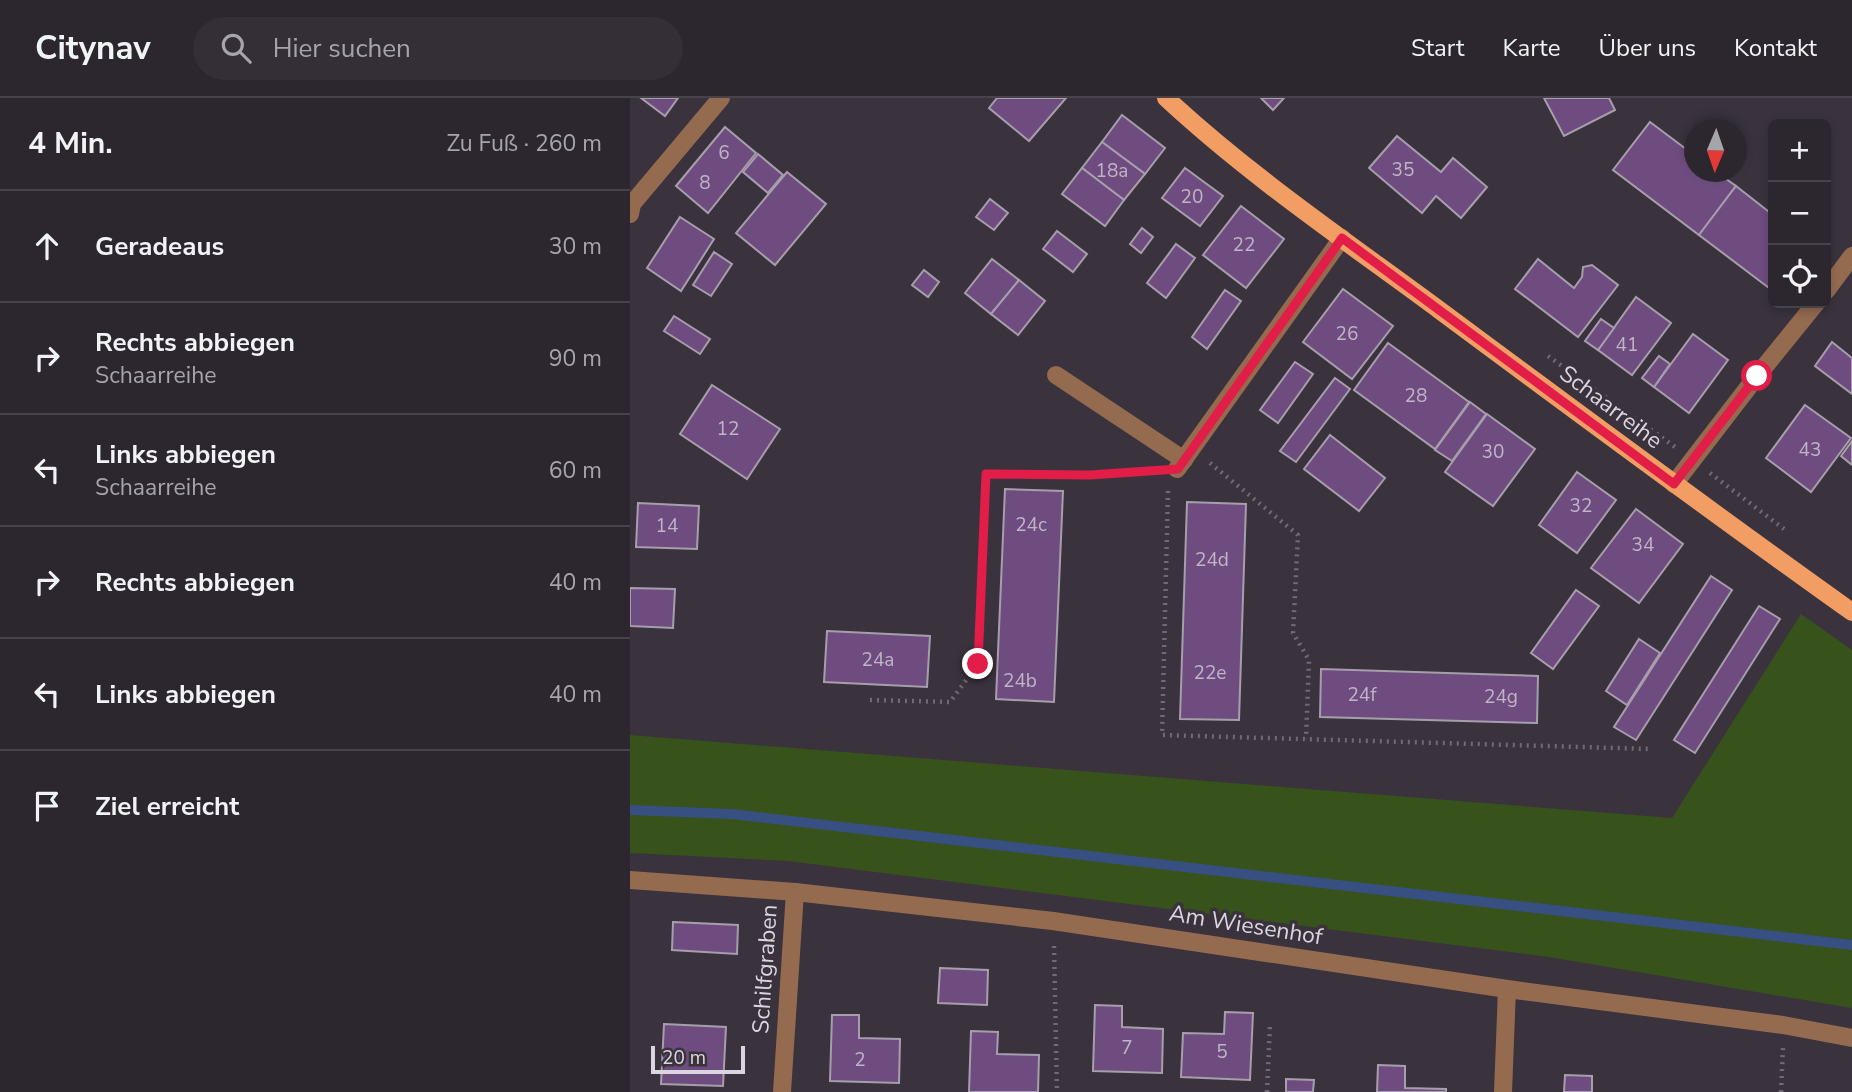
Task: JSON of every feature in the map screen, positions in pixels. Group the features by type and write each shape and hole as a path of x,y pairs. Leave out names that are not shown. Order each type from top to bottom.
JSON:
{"main road":[{"name":"Schaarreihe","path":"1166,98 1211,139 1342,238 1852,612"}],"street":[{"path":"630,214 632,204 721,98"},
{"path":"1056,375 1185,459 1342,238"},
{"path":"1831,284 1852,256"},
{"path":"1674,484 1812,308"},
{"name":"Am Wiesenhof","path":"630,880 794,892 1053,921 1507,989 1783,1025 1852,1038"},
{"name":"Schilfgraben","path":"782,1092 794,892"},
{"path":"1503,1092 1507,989"}],"path":[{"path":"870,700 950,702 978,664 986,474 1090,475 1185,459 1297,535 1293,633 1309,660 1306,739"},
{"path":"1185,459 1168,487 1162,735 1651,749"},
{"path":"1692,459 1794,537"},
{"path":"1053,921 1057,1092"},
{"path":"1268,1092 1270,1024"},
{"path":"1781,1092 1783,1025"}],"green space":[{"path":"1801,614 1852,650 1852,1008 1549,957 788,861 630,853 630,735 1672,818"}],"building":[{"path":"641,98 678,98 665,116"},
{"path":"997,98 1066,98 1029,141 989,108"},
{"path":"1261,98 1284,98 1273,110"},
{"path":"1544,98 1609,98 1615,110 1564,136"},
{"path":"1122,115 1165,148 1145,174 1102,142"},
{"path":"1650,122 1684,148 1684,182 1730,182 1736,186 1699,235 1613,170"},
{"path":"725,127 756,153 708,213 676,186"},
{"path":"1397,136 1441,172 1453,158 1487,187 1461,218 1436,196 1422,213 1369,168"},
{"path":"1102,142 1145,174 1124,200 1082,168"},
{"path":"758,154 783,175 768,193 743,172"},
{"path":"1082,168 1124,200 1105,226 1062,194"},
{"path":"1185,168 1223,196 1200,226 1162,198"},
{"path":"787,172 826,204 775,265 736,233"},
{"path":"1736,186 1768,211 1768,287 1699,235"},
{"path":"990,199 1008,213 994,230 976,217"},
{"path":"1241,206 1284,239 1246,288 1203,255"},
{"path":"680,217 714,239 681,291 647,268"},
{"path":"1142,228 1153,237 1141,253 1130,244"},
{"path":"1057,231 1087,254 1073,272 1043,249"},
{"path":"1176,244 1195,258 1166,298 1147,283"},
{"path":"714,252 732,264 711,296 693,285"},
{"path":"992,259 1019,280 991,314 965,293"},
{"path":"1538,259 1574,288 1582,277 1583,267 1592,265 1618,285 1578,337 1515,289"},
{"path":"924,270 939,282 928,297 912,285"},
{"path":"1019,280 1045,301 1018,335 991,314"},
{"path":"1343,289 1393,326 1352,379 1303,342"},
{"path":"1225,290 1241,301 1207,349 1192,337"},
{"path":"1636,297 1671,323 1632,375 1598,350"},
{"path":"674,316 710,339 700,354 664,331"},
{"path":"1601,319 1614,328 1598,350 1585,341"},
{"path":"1693,334 1728,360 1689,413 1654,387"},
{"path":"1832,342 1852,358 1852,394 1815,366"},
{"path":"1388,343 1469,402 1435,449 1354,390"},
{"path":"1659,356 1670,364 1654,387 1642,378"},
{"path":"1295,362 1313,374 1278,423 1260,410"},
{"path":"1335,378 1350,389 1296,462 1280,451"},
{"path":"712,385 780,429 747,479 680,434"},
{"path":"1470,402 1486,414 1452,461 1435,450"},
{"path":"1805,405 1851,438 1811,492 1766,458"},
{"path":"1487,414 1535,449 1493,506 1445,472"},
{"path":"1330,435 1385,478 1359,511 1304,469"},
{"path":"1852,441 1852,465 1841,456"},
{"path":"1577,472 1616,500 1577,553 1539,525"},
{"path":"1005,489 1063,491 1054,702 996,699"},
{"path":"1187,502 1246,504 1239,720 1180,719"},
{"path":"638,503 699,506 697,549 636,547"},
{"path":"1636,509 1683,544 1639,603 1591,568"},
{"path":"1711,576 1732,590 1636,740 1614,727"},
{"path":"630,588 675,589 673,628 630,626"},
{"path":"1576,590 1599,606 1553,669 1531,653"},
{"path":"1759,606 1780,619 1695,753 1674,740"},
{"path":"827,631 930,636 927,687 824,682"},
{"path":"1639,639 1660,653 1627,705 1606,691"},
{"path":"1321,669 1538,676 1537,723 1320,717"},
{"path":"673,922 738,925 737,954 672,950"},
{"path":"940,968 988,970 987,1005 938,1003"},
{"path":"1095,1005 1122,1006 1122,1027 1163,1029 1162,1073 1093,1071"},
{"path":"1225,1012 1253,1013 1250,1080 1181,1077 1183,1033 1224,1034"},
{"path":"832,1015 859,1015 859,1038 900,1039 899,1083 830,1081"},
{"path":"664,1024 726,1027 723,1086 661,1084"},
{"path":"971,1031 998,1032 997,1054 1039,1055 1038,1092 969,1092"},
{"path":"1378,1065 1405,1066 1405,1088 1446,1089 1446,1092 1377,1092"},
{"path":"1565,1075 1592,1076 1592,1092 1564,1092"},
{"path":"1286,1079 1314,1080 1313,1092 1286,1092"}],"waterway":[{"path":"630,810 732,814 1852,945"}],"route":[{"path":"978,664 986,474 1090,475 1178,469 1342,238 1674,484 1757,376"}]}
